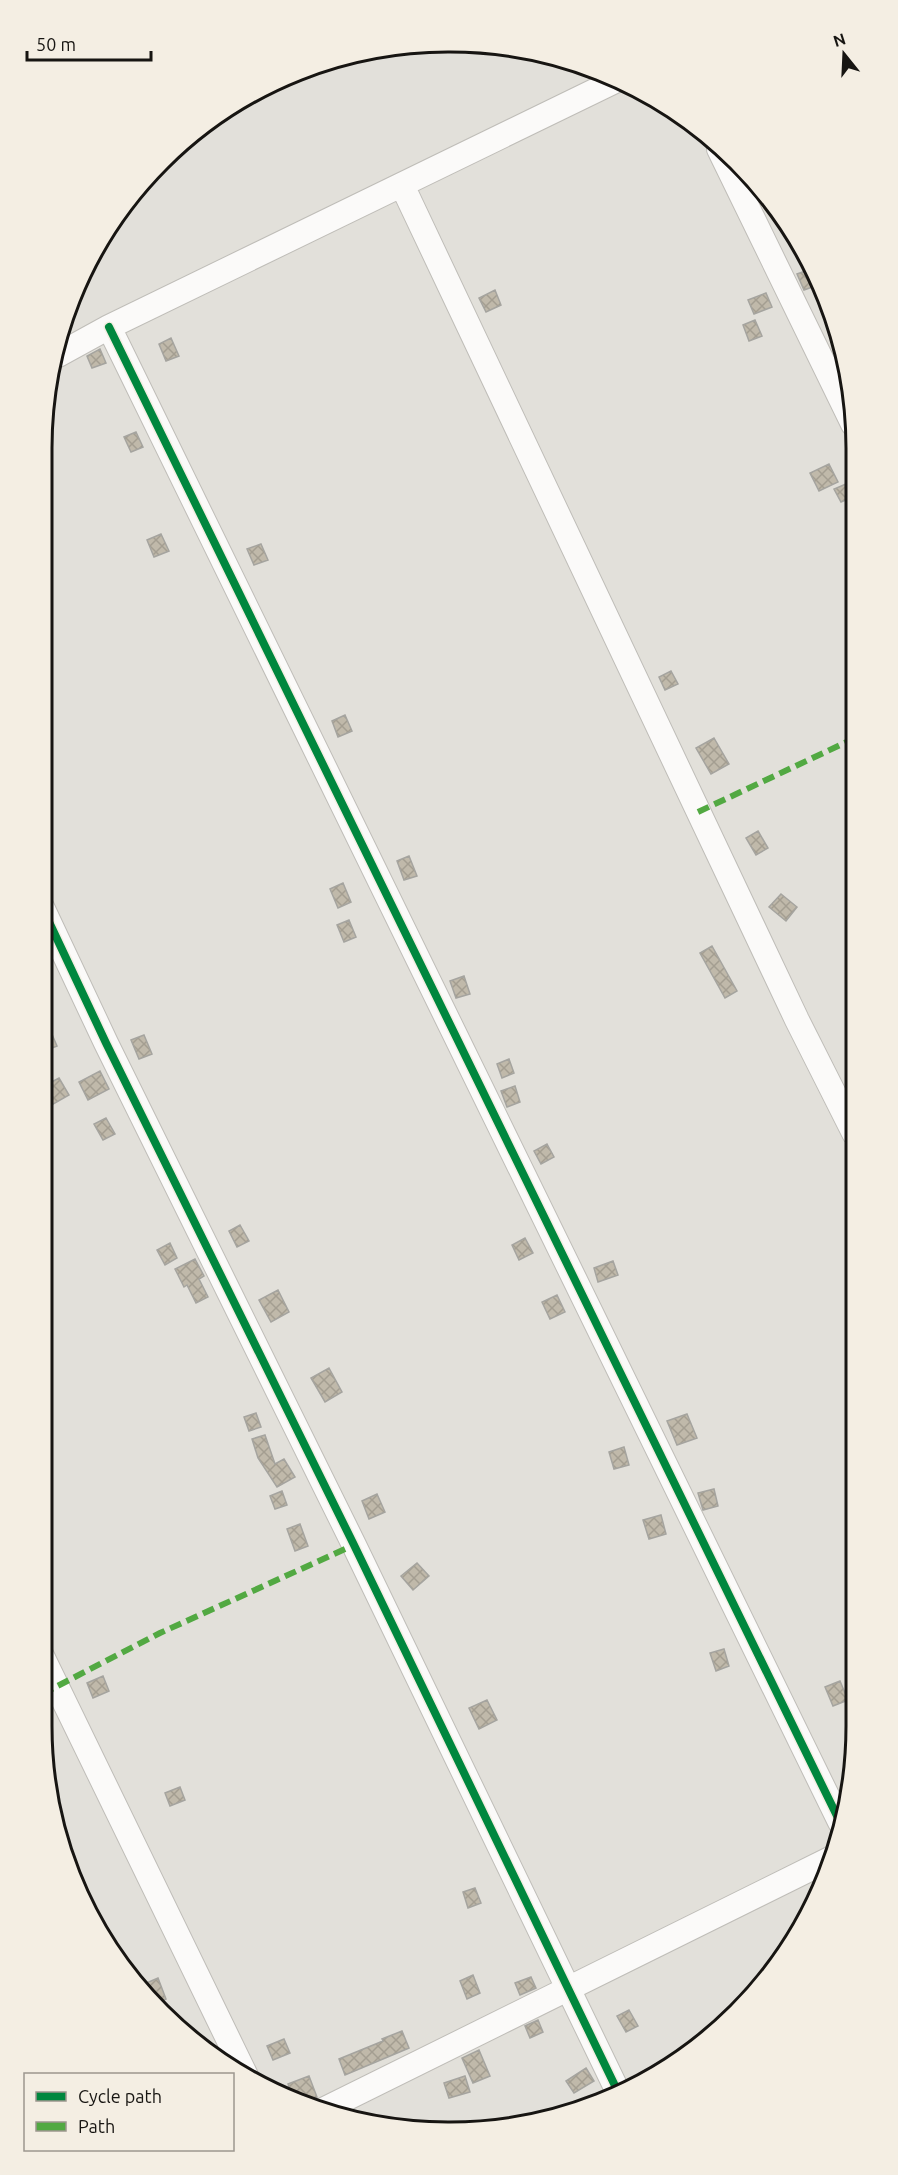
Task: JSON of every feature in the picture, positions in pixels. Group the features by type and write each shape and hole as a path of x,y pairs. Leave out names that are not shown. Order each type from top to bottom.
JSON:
{"street":[{"path":"65,351 109,327 606,85"},
{"path":"729,169 843,403"},
{"path":"402,185 797,1020 846,1117"},
{"path":"109,327 836,1813"},
{"path":"52,928 111,1054 330,1496 615,2086"},
{"path":"52,1677 239,2062"},
{"path":"334,2105 820,1864"}],"building":[{"path":"804,272 811,288 804,290 797,274"},
{"path":"495,290 501,305 486,312 479,298"},
{"path":"766,293 772,307 754,314 748,300"},
{"path":"755,320 762,336 749,341 743,325"},
{"path":"171,338 179,356 166,361 159,344"},
{"path":"100,349 106,363 92,368 87,356"},
{"path":"136,432 143,447 131,452 124,437"},
{"path":"829,464 838,482 819,491 810,473"},
{"path":"846,484 846,500 841,502 834,489"},
{"path":"161,534 169,551 154,557 147,540"},
{"path":"261,544 268,560 254,565 247,549"},
{"path":"671,671 678,684 665,690 659,677"},
{"path":"345,715 352,731 338,737 332,721"},
{"path":"714,738 729,764 711,774 696,748"},
{"path":"758,831 768,848 756,855 746,838"},
{"path":"409,856 417,876 404,880 397,861"},
{"path":"343,883 351,902 338,908 330,889"},
{"path":"781,894 797,907 786,921 769,907"},
{"path":"349,920 356,937 344,942 337,925"},
{"path":"712,946 737,991 725,998 700,953"},
{"path":"464,976 470,994 456,998 450,981"},
{"path":"52,1034 57,1046 52,1048"},
{"path":"144,1035 152,1054 139,1059 131,1040"},
{"path":"509,1059 514,1073 502,1078 497,1064"},
{"path":"100,1071 109,1089 88,1100 79,1082"},
{"path":"59,1078 69,1095 52,1105 52,1082"},
{"path":"515,1086 520,1102 507,1107 501,1091"},
{"path":"106,1118 115,1134 103,1140 94,1124"},
{"path":"547,1144 554,1157 541,1164 534,1151"},
{"path":"240,1225 249,1241 237,1247 229,1231"},
{"path":"525,1238 533,1253 519,1260 512,1245"},
{"path":"170,1243 177,1258 165,1265 157,1250"},
{"path":"195,1259 204,1276 199,1279 208,1297 196,1303 187,1285 184,1287 175,1269"},
{"path":"613,1261 618,1275 598,1282 594,1268"},
{"path":"278,1290 289,1312 271,1322 259,1300"},
{"path":"557,1295 565,1312 550,1319 542,1302"},
{"path":"329,1368 342,1392 325,1402 311,1378"},
{"path":"256,1413 261,1427 249,1431 244,1417"},
{"path":"687,1414 697,1438 677,1445 667,1421"},
{"path":"265,1435 275,1464 284,1459 295,1477 277,1487 258,1458 252,1439"},
{"path":"624,1447 629,1465 614,1469 609,1452"},
{"path":"714,1489 718,1506 703,1510 698,1493"},
{"path":"282,1491 287,1505 275,1509 270,1496"},
{"path":"377,1494 385,1512 369,1519 362,1501"},
{"path":"661,1515 666,1534 649,1539 643,1520"},
{"path":"300,1524 308,1546 295,1551 287,1529"},
{"path":"417,1563 429,1576 413,1590 401,1576"},
{"path":"724,1649 729,1666 716,1671 710,1653"},
{"path":"103,1676 109,1691 93,1698 87,1683"},
{"path":"840,1681 846,1701 833,1706 825,1687"},
{"path":"487,1700 497,1720 479,1729 469,1708"},
{"path":"180,1787 185,1800 170,1806 165,1793"},
{"path":"475,1888 481,1903 468,1908 463,1892"},
{"path":"473,1975 480,1993 467,1999 460,1981"},
{"path":"531,1977 536,1988 520,1995 515,1983"},
{"path":"158,1978 166,1999 163,2000 147,1983"},
{"path":"629,2010 638,2026 626,2032 617,2016"},
{"path":"538,2020 543,2032 530,2038 525,2026"},
{"path":"402,2031 409,2048 345,2075 339,2059"},
{"path":"284,2039 290,2053 273,2060 267,2046"},
{"path":"479,2050 490,2076 473,2083 462,2058"},
{"path":"586,2068 594,2081 574,2093 566,2081"},
{"path":"309,2076 317,2097 314,2098 290,2089 288,2084"},
{"path":"465,2076 470,2092 449,2098 444,2083"}],"marked path":[{"path":"698,812 846,742"},
{"path":"52,1689 160,1633 354,1545"}],"cycle path":[{"path":"109,327 836,1813"},
{"path":"52,928 106,1043 354,1545 615,2086"}]}
